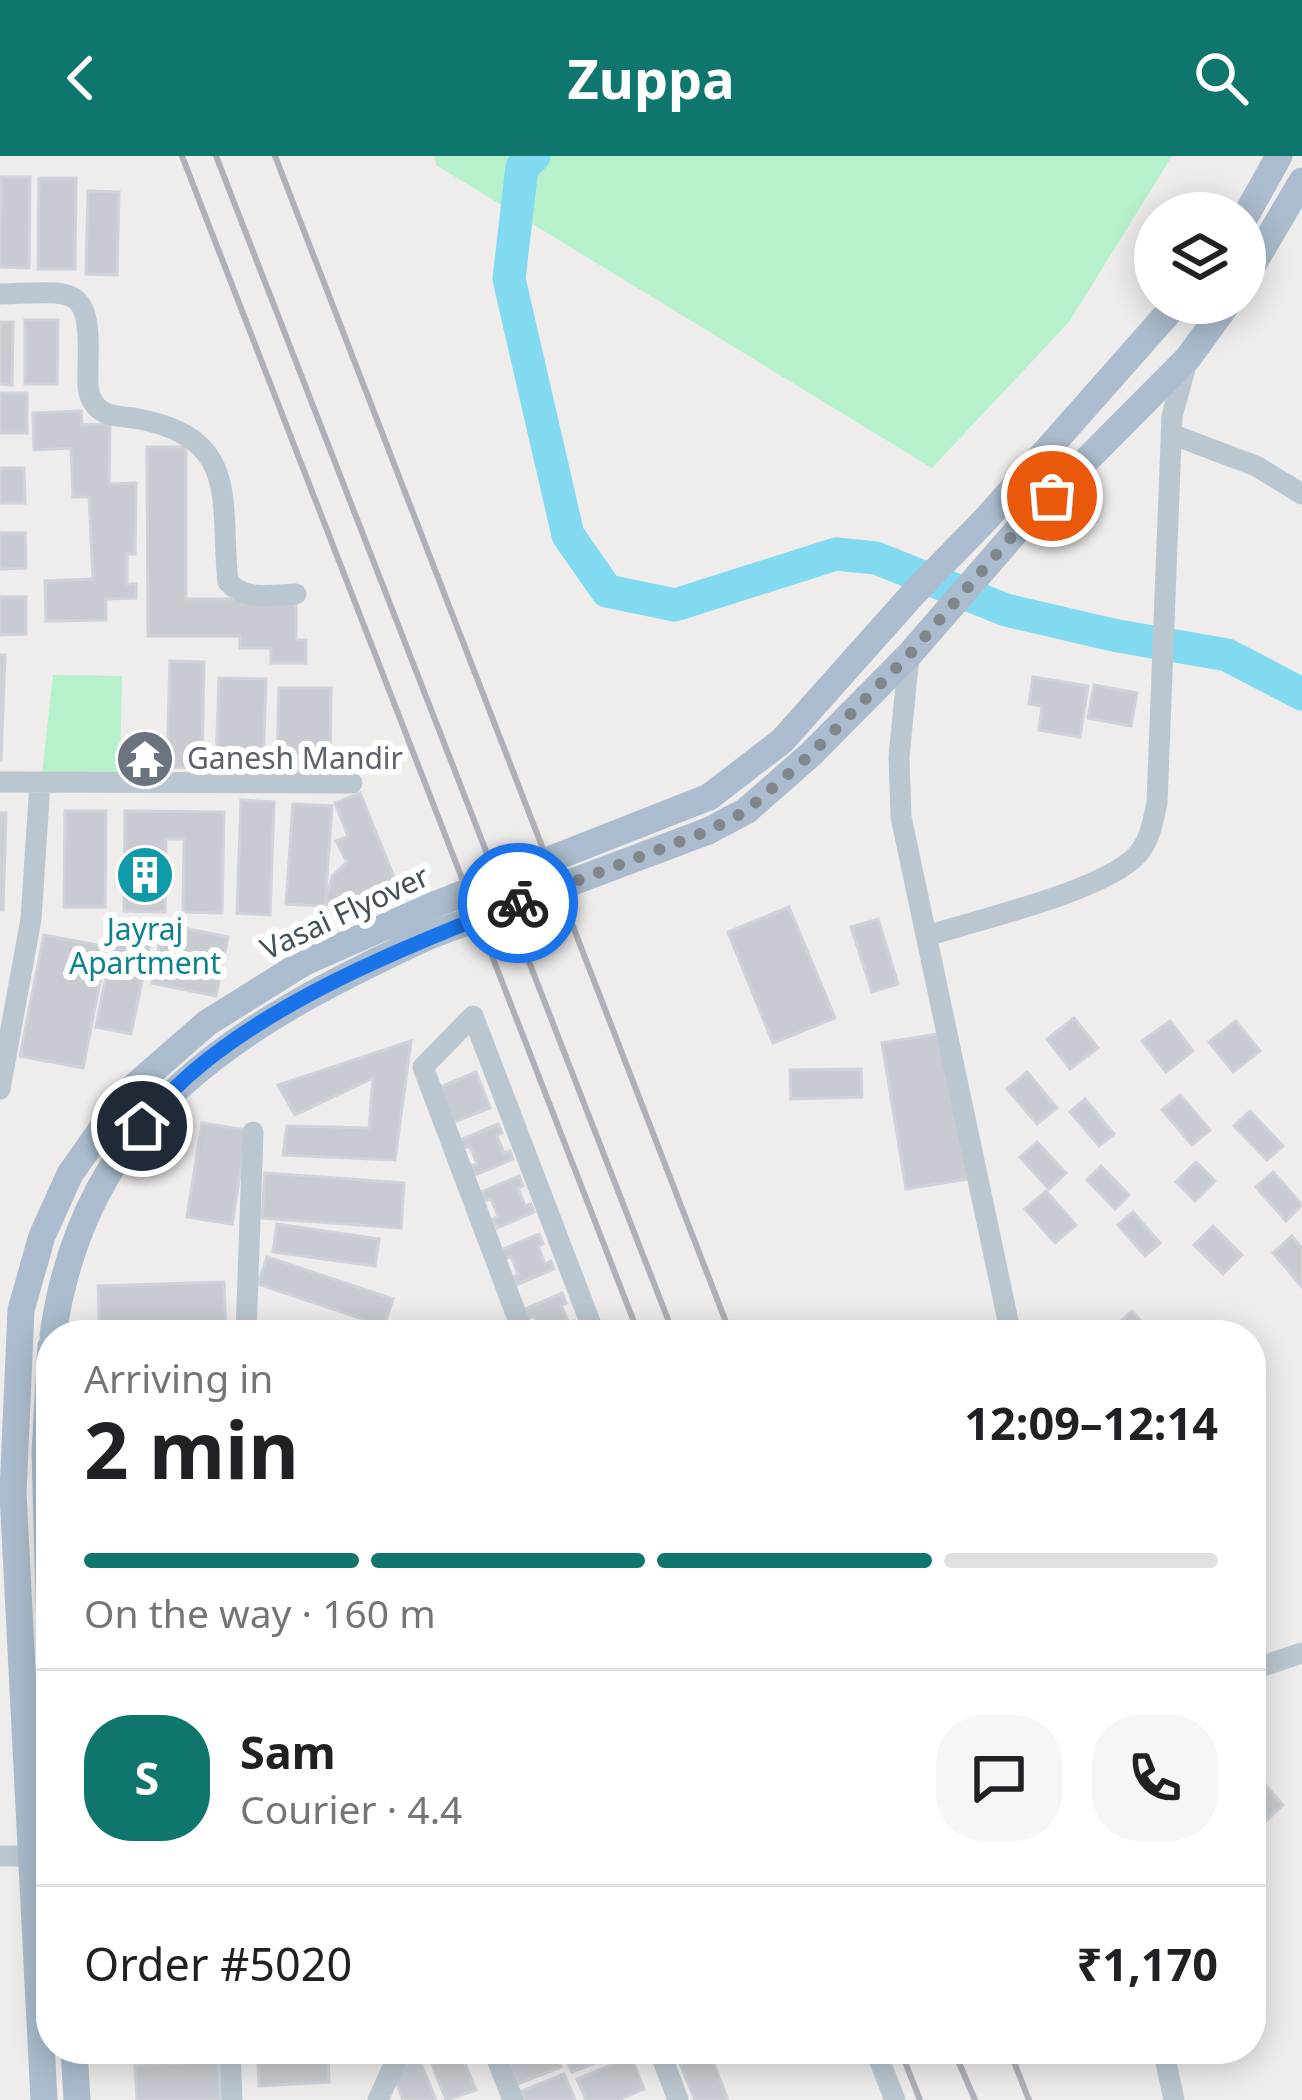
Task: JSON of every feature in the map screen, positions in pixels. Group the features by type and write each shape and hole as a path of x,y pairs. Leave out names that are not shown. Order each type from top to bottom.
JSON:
{"main road":[{"path":"1261,192 1280,156"},
{"path":"1266,245 1302,181"},
{"path":"1266,211 1285,215"},
{"name":"Vasai Flyover","path":"36,1822 9,1632 21,1310 42,1236 70,1174 128,1092 206,1024 302,963 434,905 709,797 782,741 1159,324"},
{"name":"Vasai Flyover","path":"55,1320 73,1243 94,1199 158,1104 212,1058 329,983 429,936 708,831 746,811 884,680 1021,526 1188,358 1213,324"},
{"name":"Vasai Flyover","path":"44,2064 44,2100"},
{"path":"75,2064 77,2100"}],"street":[{"path":"0,294 56,292 71,295 85,306 92,401 104,413 161,423 200,446 225,492 228,582 237,592 249,595 296,594"},
{"path":"927,936 1089,884 1136,857 1149,836 1157,803 1172,416 1188,358"},
{"path":"1171,434 1256,466 1302,494"},
{"path":"917,644 898,757 902,818 1009,1320"},
{"path":"0,782 352,783"},
{"path":"0,1089 31,919 40,783"},
{"path":"518,1320 423,1067 473,1016 589,1320"},
{"path":"247,1320 253,1132"},
{"path":"1266,1665 1302,1654"},
{"path":"0,1856 36,1857"},
{"path":"231,2064 232,2100"},
{"path":"378,2100 394,2064"},
{"path":"499,2064 513,2100"},
{"path":"665,2064 678,2100"},
{"path":"881,2064 895,2100"},
{"path":"1166,2064 1174,2100"}],"green space":[{"path":"434,156 1172,156 1150,192 1134,192 1134,217 1069,322 932,468 436,165"},
{"path":"53,675 122,676 120,772 42,774"}],"building":[{"path":"1,177 30,177 29,268 0,267"},
{"path":"39,178 76,178 75,269 38,269"},
{"path":"88,191 119,192 117,275 86,274"},
{"path":"25,320 58,320 57,384 25,384"},
{"path":"0,322 13,322 12,385 0,384"},
{"path":"0,393 27,393 27,433 0,433"},
{"path":"81,411 82,425 110,424 109,484 136,483 135,554 127,554 127,584 136,584 136,598 106,599 106,620 46,621 45,581 93,579 89,497 73,497 71,448 34,450 33,413"},
{"path":"147,447 186,447 186,599 296,599 296,640 306,640 306,663 271,663 271,648 240,648 240,636 148,636"},
{"path":"0,468 24,468 25,503 0,503"},
{"path":"0,533 25,533 26,568 0,569"},
{"path":"0,597 26,597 26,634 0,635"},
{"path":"0,655 5,655 1,760 0,760"},
{"path":"170,661 204,662 202,768 167,767"},
{"path":"1033,677 1088,686 1080,737 1039,730 1042,706 1029,704"},
{"path":"219,678 266,679 263,766 216,765"},
{"path":"1094,685 1137,693 1131,726 1088,718"},
{"path":"279,688 331,688 330,771 277,770"},
{"path":"360,793 398,887 332,913 326,900 332,876 347,862 336,841 348,836 335,803"},
{"path":"241,800 274,802 270,915 237,913"},
{"path":"293,804 332,806 325,906 286,904"},
{"path":"65,811 106,811 105,907 64,907"},
{"name":"Jayraj Apartment","path":"125,811 224,812 222,913 183,912 184,839 166,839 165,912 124,911"},
{"path":"0,813 6,813 3,910 0,910"},
{"path":"789,907 835,1018 773,1043 728,932"},
{"path":"878,919 898,984 872,992 851,927"},
{"path":"163,924 228,937 216,996 152,983"},
{"path":"44,935 107,947 83,1068 20,1056"},
{"path":"114,935 150,942 131,1034 96,1027"},
{"path":"1074,1018 1098,1048 1070,1069 1047,1039"},
{"path":"1170,1021 1193,1051 1166,1072 1142,1041"},
{"path":"1236,1021 1260,1051 1233,1072 1209,1042"},
{"path":"944,1033 968,1179 906,1189 882,1043"},
{"path":"411,1041 395,1160 283,1155 287,1126 369,1128 373,1078 295,1115 278,1085"},
{"path":"861,1069 862,1097 791,1099 790,1070"},
{"path":"476,1072 490,1108 454,1122 440,1087"},
{"path":"1027,1072 1057,1108 1037,1124 1007,1089"},
{"path":"1180,1095 1210,1130 1192,1145 1162,1110"},
{"path":"1085,1099 1114,1134 1099,1146 1070,1112"},
{"path":"1250,1111 1283,1146 1267,1160 1234,1126"},
{"path":"202,1123 247,1130 232,1224 187,1217"},
{"path":"498,1124 504,1153 510,1151 513,1159 475,1175 471,1166 477,1164 470,1146 464,1148 460,1140"},
{"path":"1037,1142 1066,1173 1049,1189 1020,1157"},
{"path":"1196,1162 1215,1181 1195,1201 1176,1182"},
{"path":"1101,1166 1129,1195 1115,1209 1087,1180"},
{"path":"1273,1172 1302,1205 1286,1221 1256,1187"},
{"path":"265,1173 404,1183 401,1228 262,1218"},
{"path":"519,1176 525,1206 531,1204 534,1212 497,1228 491,1199 485,1201 481,1192"},
{"path":"1046,1191 1076,1225 1055,1243 1025,1209"},
{"path":"1133,1212 1160,1243 1145,1256 1118,1225"},
{"path":"277,1224 379,1239 375,1266 273,1252"},
{"path":"1213,1226 1242,1255 1223,1274 1194,1245"},
{"path":"539,1234 545,1264 551,1261 554,1269 516,1285 513,1277 518,1274 511,1256 505,1259 501,1250"},
{"path":"1292,1236 1302,1248 1302,1287 1273,1253"},
{"path":"267,1257 393,1299 386,1320 366,1320 258,1284"},
{"path":"224,1282 225,1320 99,1320 98,1286"},
{"path":"562,1293 566,1303 561,1306 568,1320 528,1318 525,1309"},
{"path":"1266,1786 1283,1805 1266,1821"},
{"path":"218,2064 220,2100 137,2100 135,2066"},
{"path":"258,2064 328,2064 329,2082 259,2086"},
{"path":"421,2064 436,2100 403,2100 391,2070"},
{"path":"432,2064 465,2064 476,2090 446,2100"},
{"path":"509,2064 561,2067 518,2084"},
{"path":"569,2064 593,2064 572,2072"},
{"path":"614,2064 634,2064 644,2089 618,2100 586,2100 577,2079"},
{"path":"680,2064 714,2064 728,2100 695,2100"},
{"path":"564,2074 575,2100 525,2100 522,2091"}],"waterway":[{"path":"534,156 522,167 509,279 568,535 607,591 675,605 836,554 876,558 1006,610 1227,655 1302,694"}],"railway":[{"path":"182,156 633,1320"},
{"path":"216,156 668,1320"},
{"path":"275,156 725,1320"},
{"path":"906,2064 920,2100"},
{"path":"959,2064 975,2100"},
{"path":"1015,2064 1029,2100"}],"way so far":[{"path":"518,903 708,831 746,811 811,754 909,655 1052,496"}],"place":[{"name":"Ganesh Mandir","path":"145,759"},
{"name":"Jayraj Apartment","path":"145,875"}],"route":[{"path":"142,1126 158,1104 212,1058 329,983 429,936 518,903"}]}
